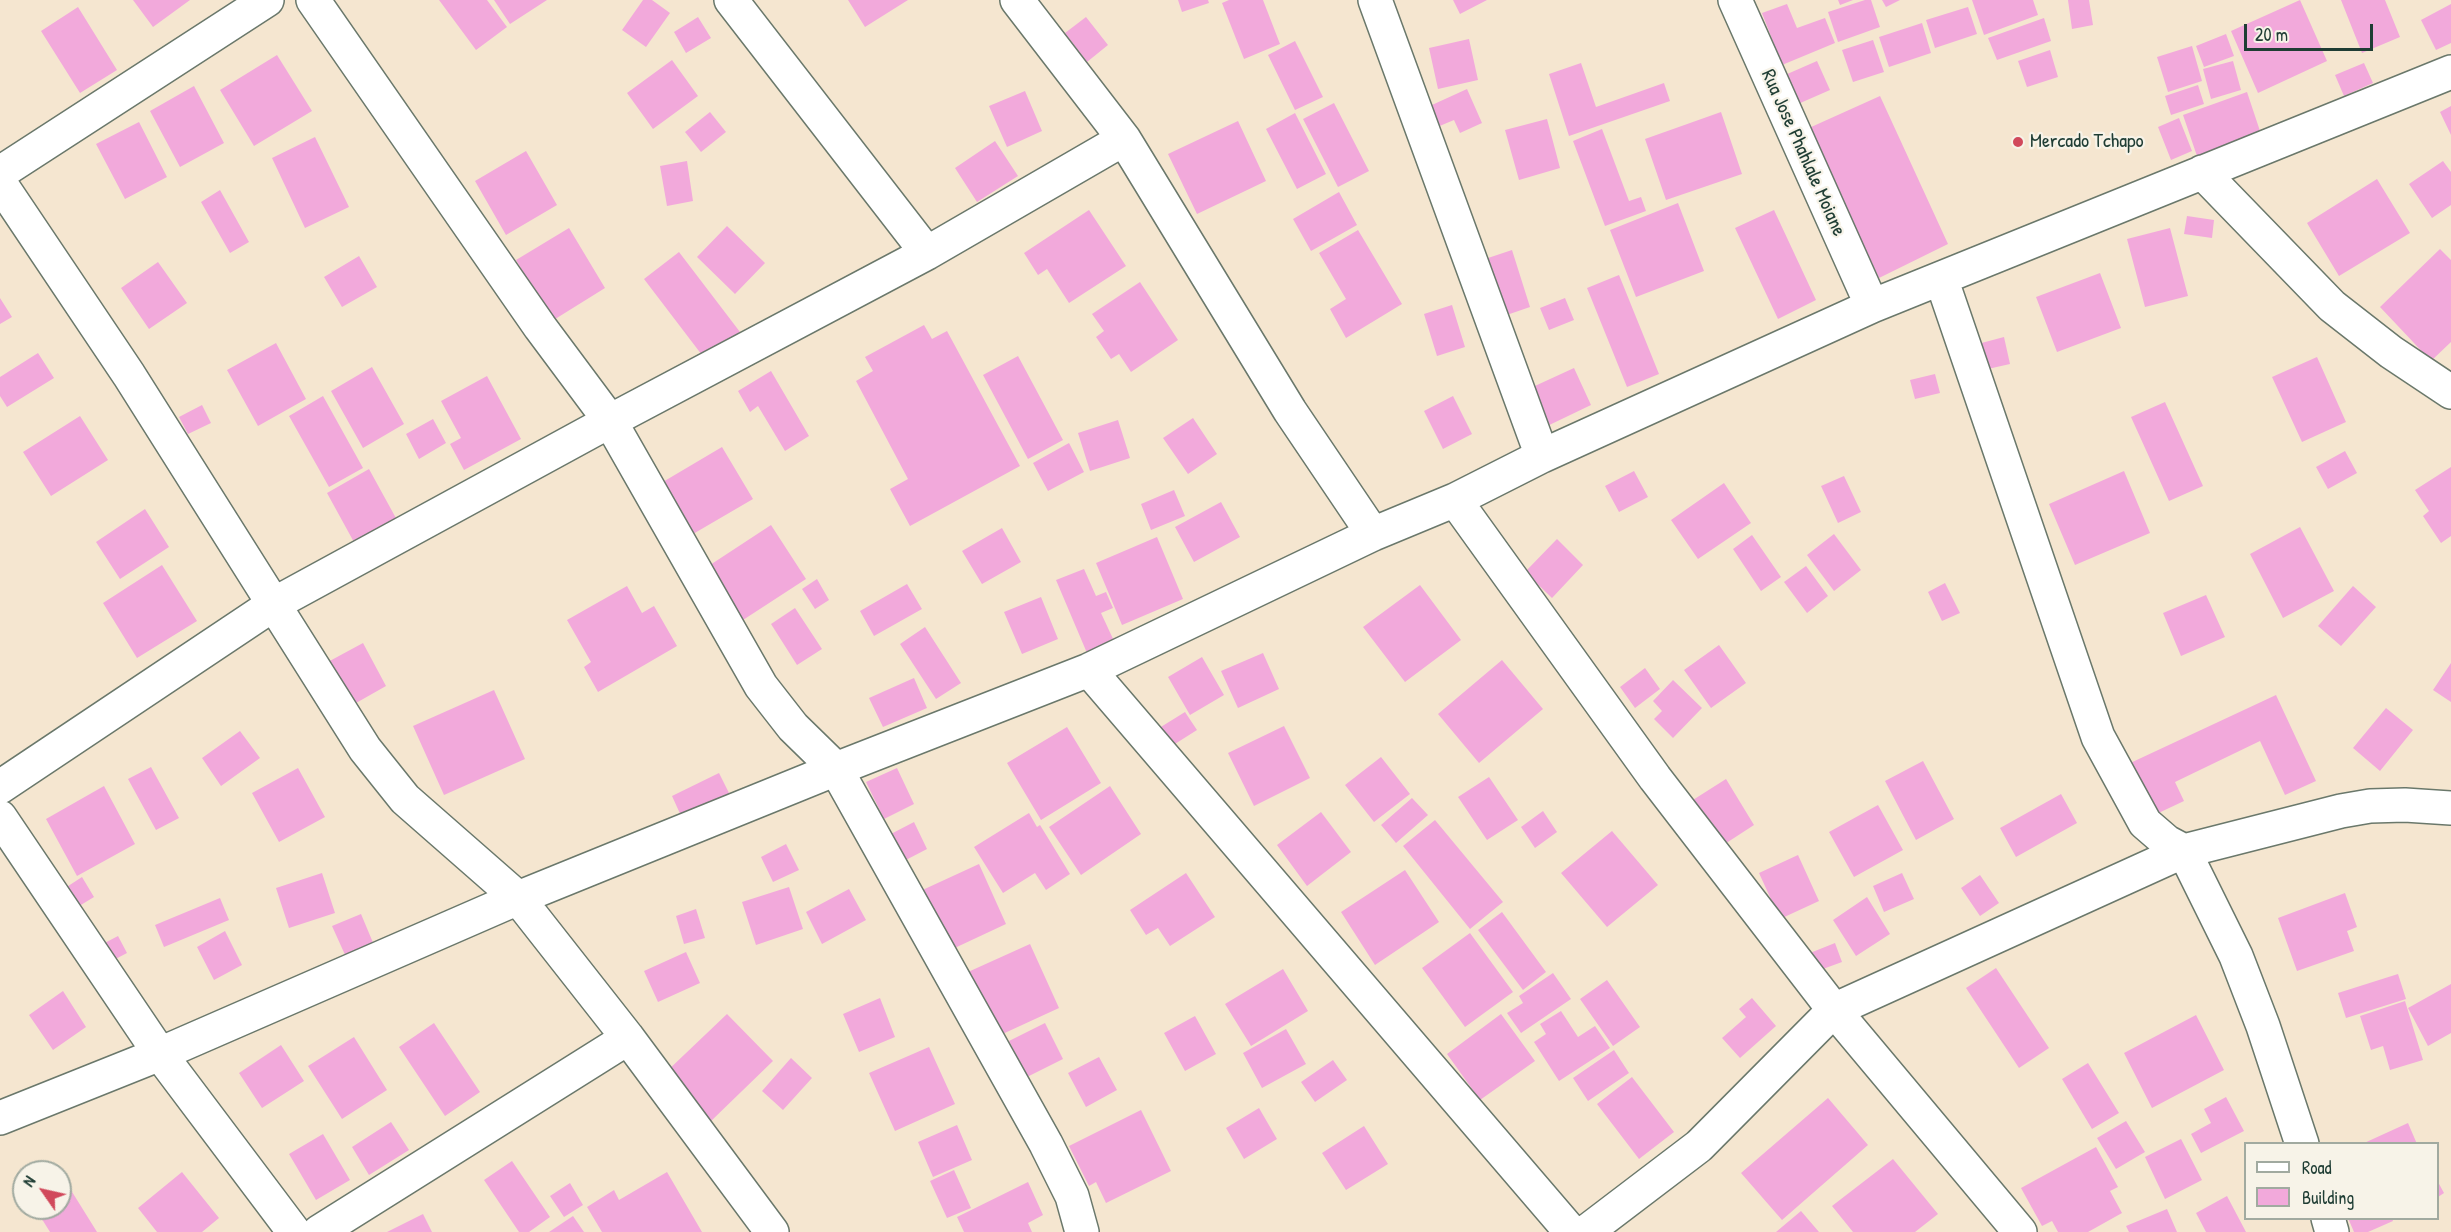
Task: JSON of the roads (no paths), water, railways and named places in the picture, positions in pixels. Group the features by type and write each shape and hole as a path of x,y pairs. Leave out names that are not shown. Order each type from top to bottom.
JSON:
{"street":[{"path":"0,173 267,0"},
{"path":"313,0 540,327 610,421 761,686 793,727 836,769 1046,1144 1072,1197 1082,1232"},
{"path":"731,0 927,253"},
{"path":"1017,0 1124,139 1290,411 1373,534"},
{"path":"1375,0 1542,456"},
{"name":"Rua Jose Phahlale Moiane","path":"1735,0 1872,306"},
{"path":"0,1118 160,1054 518,898 836,769 1089,670 1373,534 1455,500 1542,456 1872,306 2451,72"},
{"path":"0,788 274,604 610,421 927,253 1124,139"},
{"path":"2202,172 2332,306 2391,352 2451,392"},
{"path":"0,183 129,375 365,749 405,799 518,898 628,1038 772,1232"},
{"path":"1941,278 2098,737 2145,823 2167,842 2184,851 2236,956 2263,1026 2302,1142"},
{"path":"1455,500 1655,778 1834,1010 2020,1232"},
{"path":"1089,670 1571,1232"},
{"path":"1586,1232 1699,1146 1834,1010 2184,851 2341,811 2370,806 2405,805 2451,808"},
{"path":"0,817 160,1054 294,1232"},
{"path":"319,1232 628,1038"}],"place":[{"name":"Mercado Tchapo","path":"2018,142"}]}
